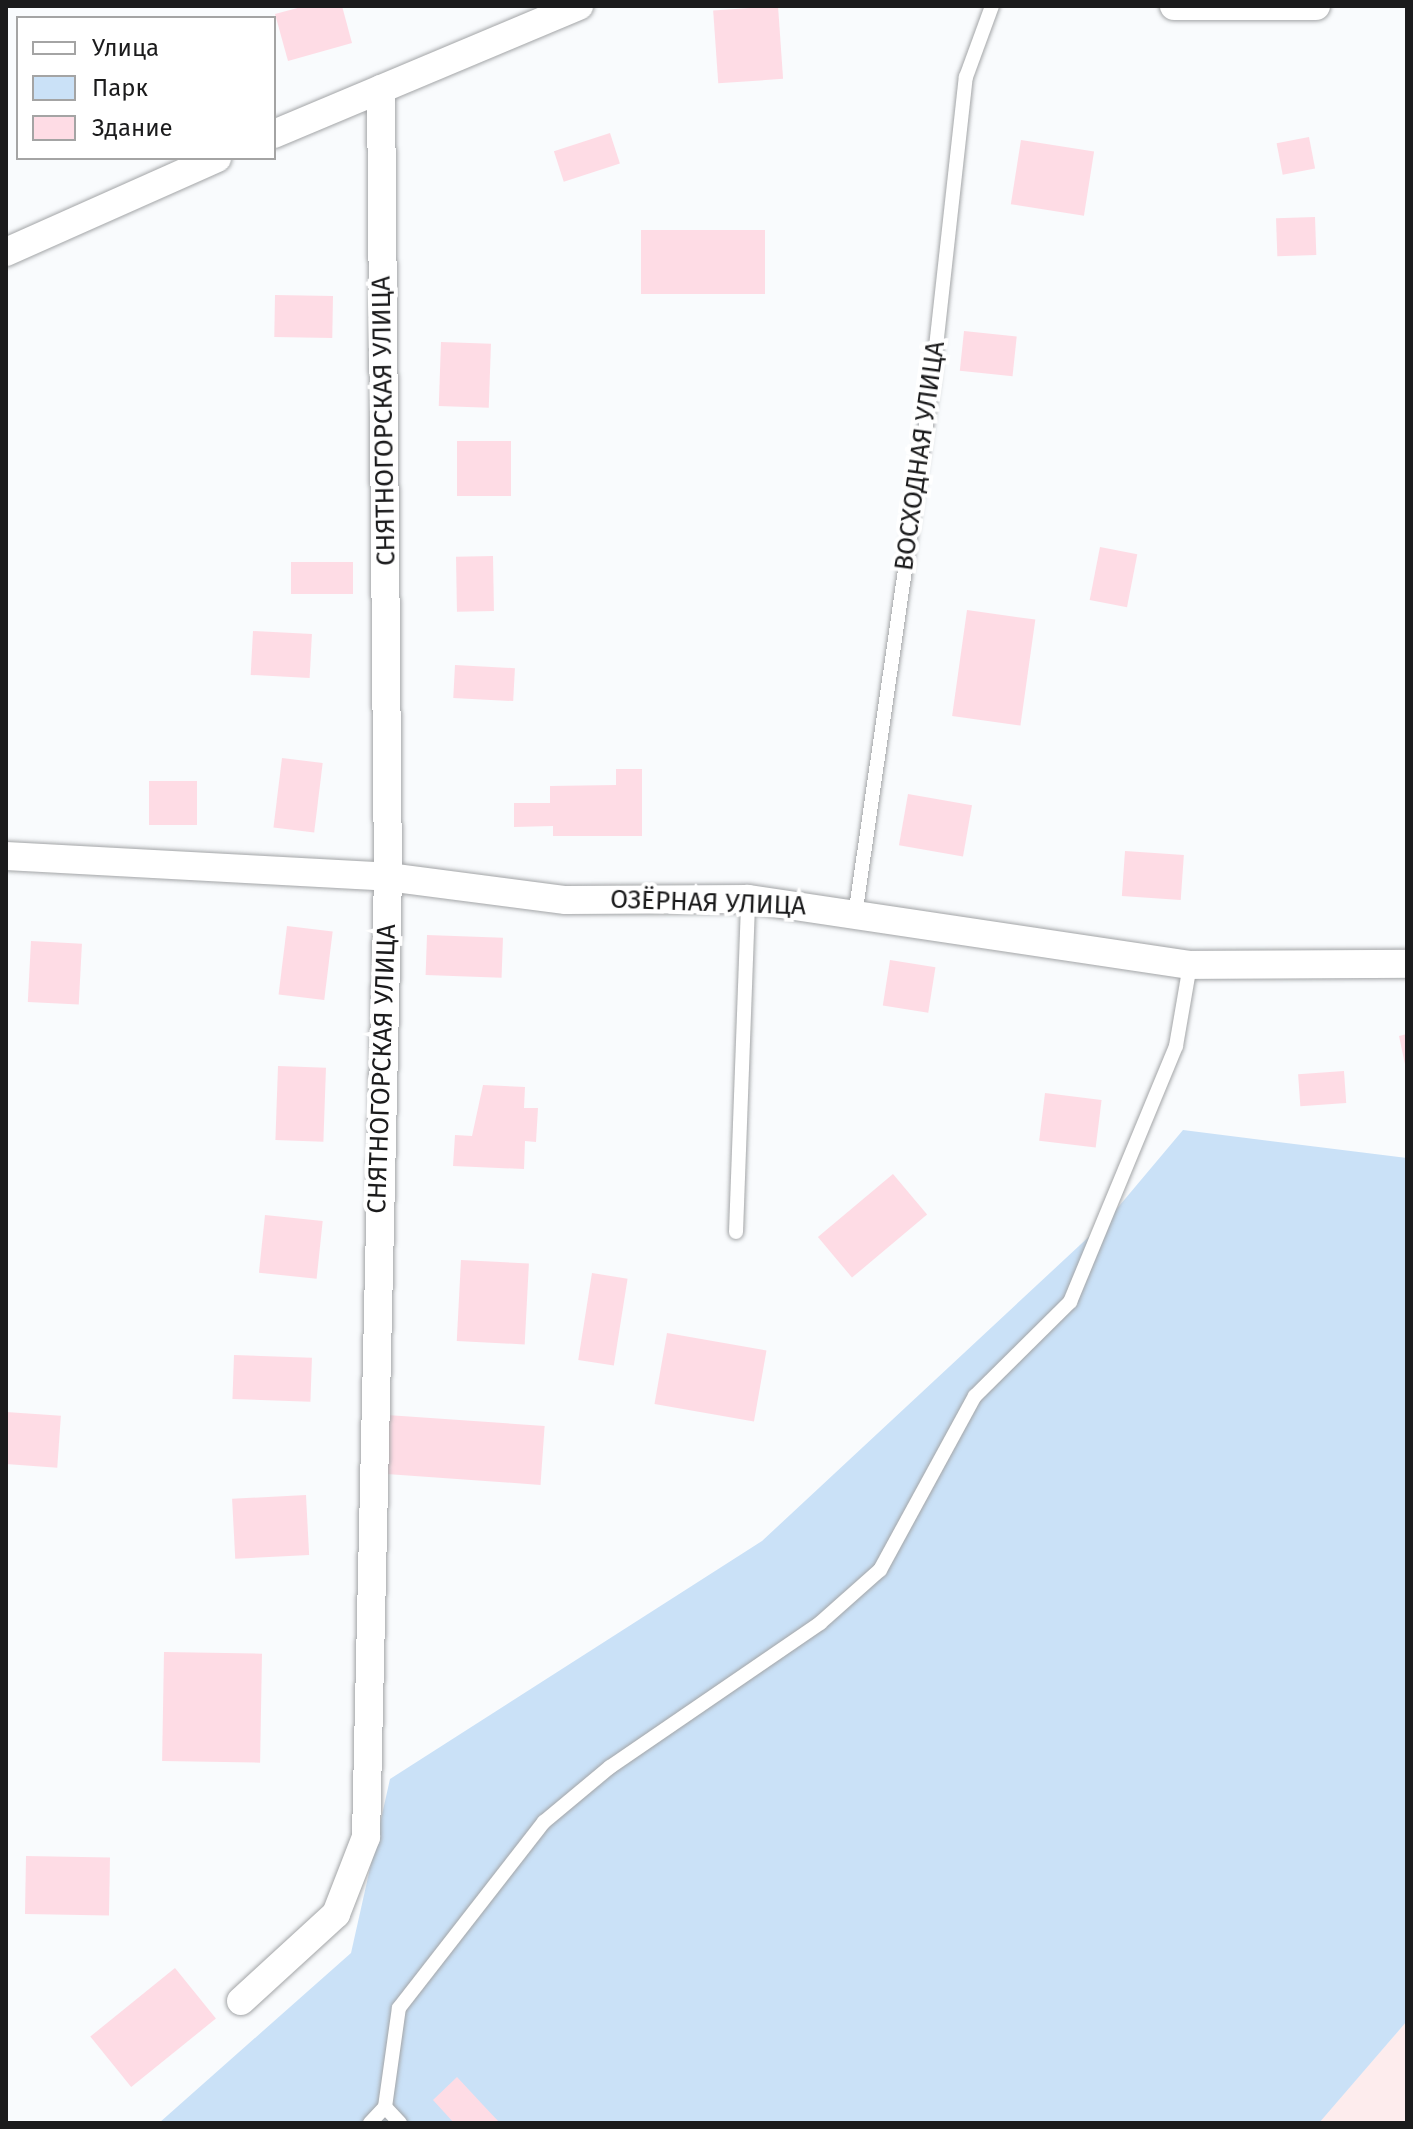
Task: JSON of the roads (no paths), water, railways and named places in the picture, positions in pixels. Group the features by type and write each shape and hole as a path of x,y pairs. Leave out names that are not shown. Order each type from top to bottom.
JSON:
{"street":[{"path":"276,133 579,6"},
{"path":"1174,6 1316,6"},
{"name":"СНЯТНОГОРСКАЯ УЛИЦА","path":"241,2001 336,1914 366,1837 388,877 381,89"},
{"path":"6,252 213,160"},
{"name":"ОЗЁРНАЯ УЛИЦА","path":"6,856 388,877 566,900 748,899 856,909 1190,965 1407,964"}],"lane":[{"name":"ВОСХОДНАЯ УЛИЦА","path":"856,909 932,383 966,77 992,6"},
{"path":"736,1232 748,899"},
{"path":"370,2123 385,2107 399,2008 544,1822 610,1767 820,1623 880,1570 975,1396 1070,1302 1176,1046 1190,965"},
{"path":"385,2107 400,2123"}]}
